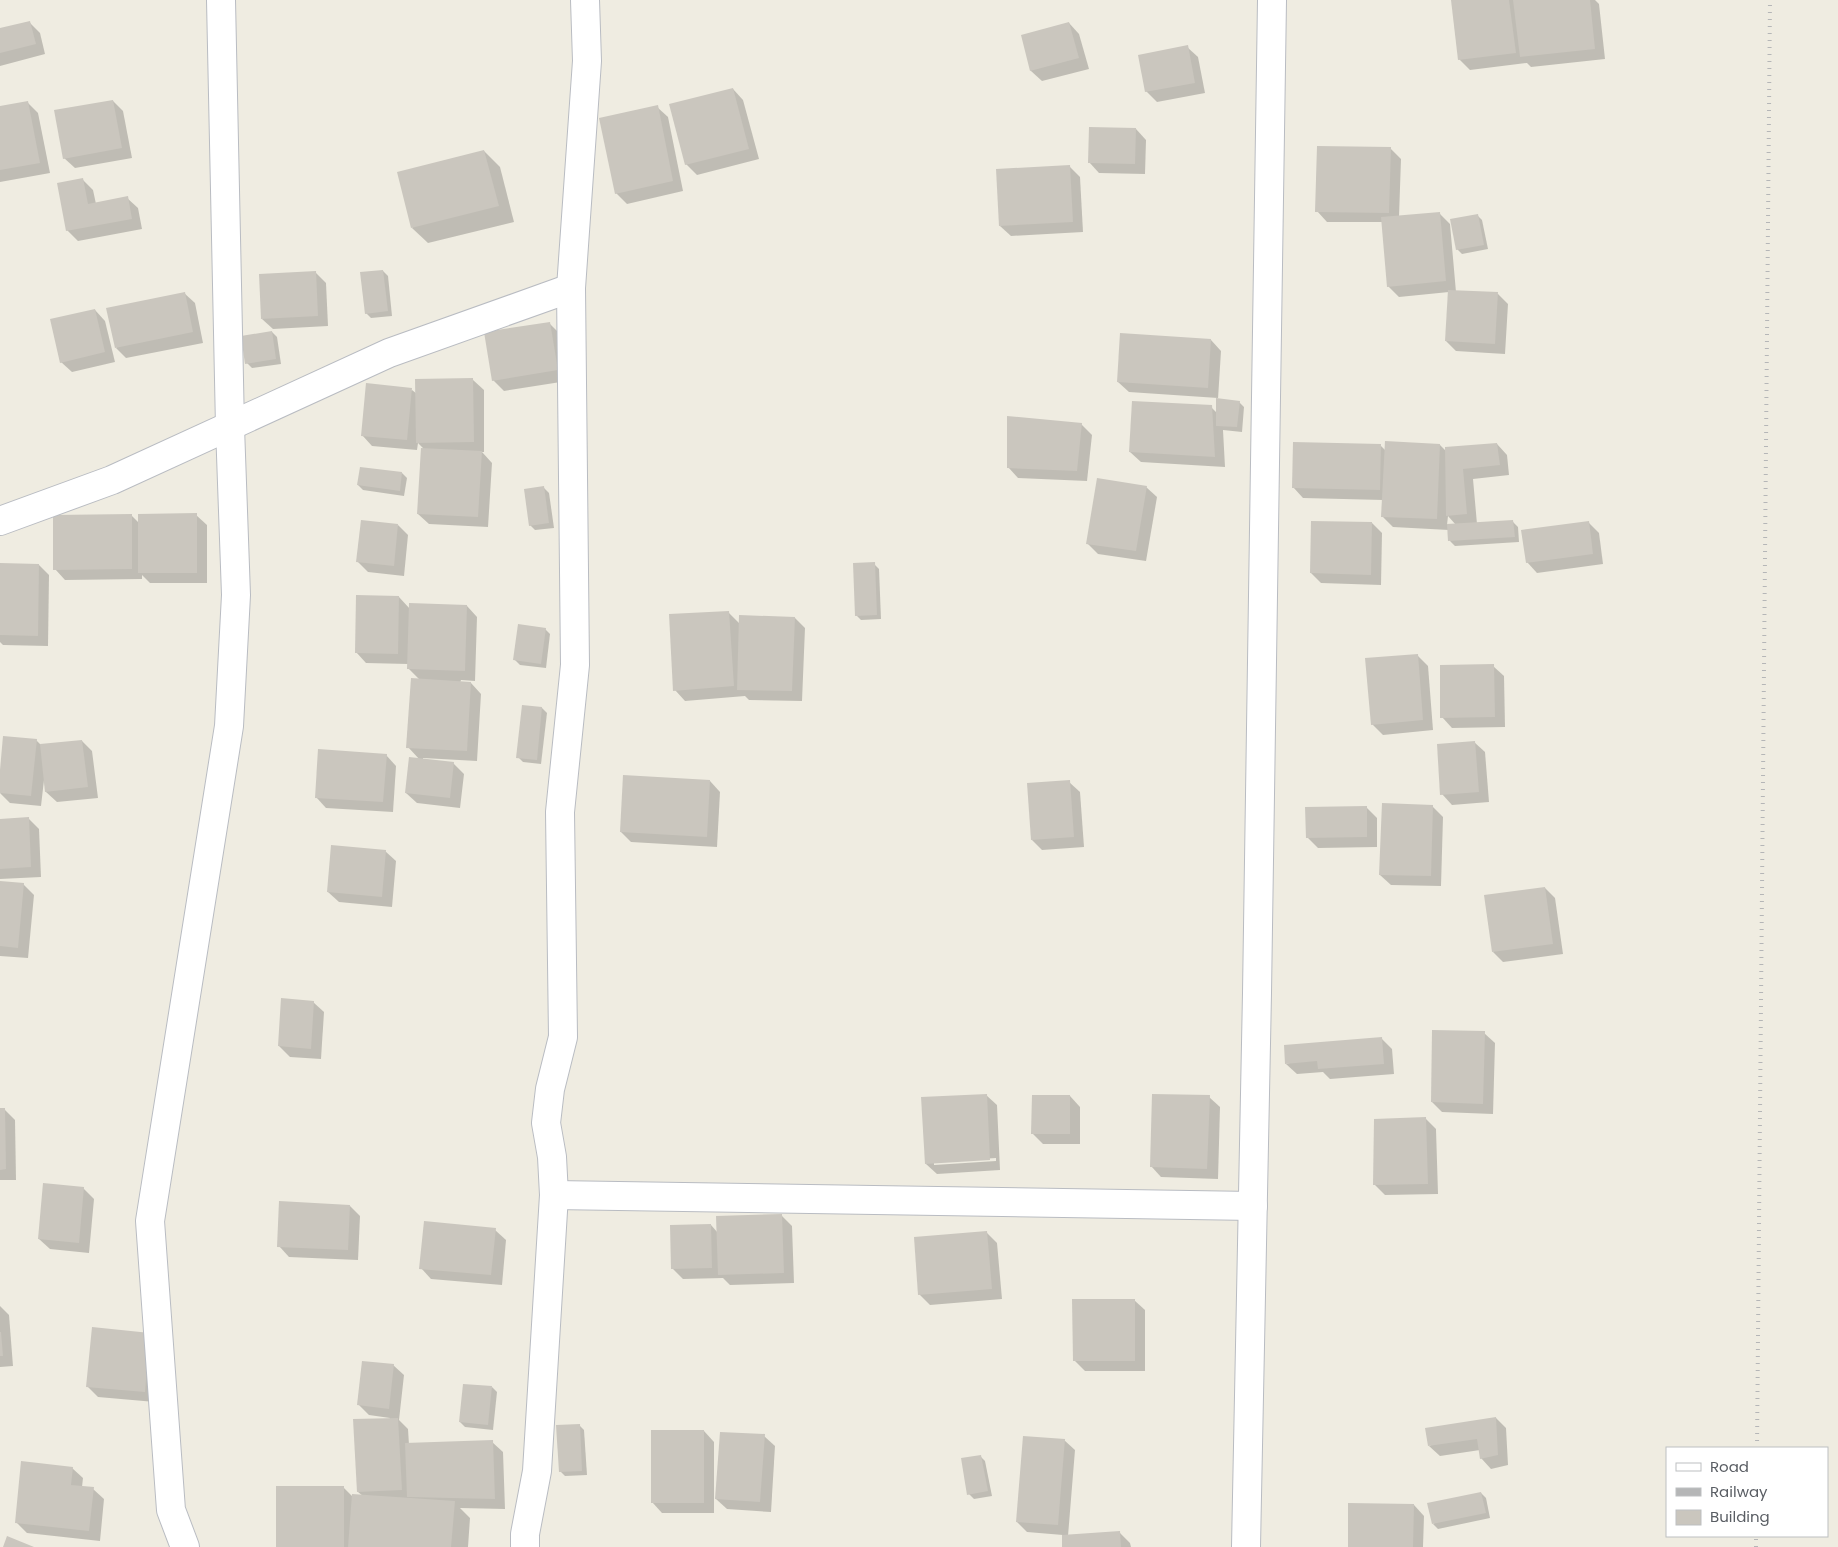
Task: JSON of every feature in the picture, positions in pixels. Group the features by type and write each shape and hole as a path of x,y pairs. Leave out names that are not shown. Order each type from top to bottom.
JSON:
{"street":[{"path":"186,1547 171,1510 150,1221 229,726 236,595 230,427 221,0"},
{"path":"525,1547 525,1534 537,1471 554,1195 552,1157 546,1122 550,1089 563,1037 560,812 575,665 571,288 587,61 585,0"},
{"path":"1246,1547 1272,0"},
{"path":"0,521 112,480 389,353 571,288"},
{"path":"554,1195 1253,1206"}],"building":[{"path":"1451,0 1509,0 1516,53 1458,60"},
{"path":"1513,0 1590,0 1595,49 1520,57"},
{"path":"30,21 36,44 0,53 0,28"},
{"path":"1069,22 1079,58 1030,71 1021,35"},
{"path":"1188,45 1195,83 1145,92 1138,55"},
{"path":"733,88 749,149 685,165 669,104"},
{"path":"113,100 122,148 63,159 54,110"},
{"path":"28,101 40,163 0,170 0,106"},
{"path":"658,105 673,181 615,194 599,118"},
{"path":"1089,127 1136,128 1135,164 1088,163"},
{"path":"1317,146 1391,147 1389,213 1315,212"},
{"path":"484,150 499,206 411,228 397,172"},
{"path":"1070,165 1073,222 999,226 996,169"},
{"path":"83,178 88,204 128,196 132,219 66,231 57,183"},
{"path":"1440,212 1446,281 1387,287 1381,217"},
{"path":"1478,214 1484,245 1456,250 1450,219"},
{"path":"383,270 388,311 365,314 360,272"},
{"path":"316,271 318,316 261,319 259,274"},
{"path":"1448,290 1498,292 1495,344 1445,341"},
{"path":"185,292 193,332 115,348 106,308"},
{"path":"95,309 105,352 60,363 50,319"},
{"path":"550,322 558,370 492,381 484,332"},
{"path":"272,331 276,359 245,364 241,336"},
{"path":"1120,333 1211,339 1208,388 1117,382"},
{"path":"473,378 474,442 416,443 415,379"},
{"path":"366,383 412,388 407,440 361,436"},
{"path":"1216,398 1240,401 1237,427 1216,426"},
{"path":"1132,401 1212,405 1215,457 1129,452"},
{"path":"1007,416 1082,423 1077,471 1007,468"},
{"path":"1385,441 1440,444 1437,519 1381,517"},
{"path":"1293,442 1381,444 1380,490 1292,488"},
{"path":"1497,443 1500,465 1463,469 1467,514 1446,516 1445,447"},
{"path":"421,448 482,451 478,517 417,514"},
{"path":"360,467 402,472 400,491 357,485"},
{"path":"1097,478 1147,486 1136,551 1086,544"},
{"path":"544,486 549,523 529,526 524,489"},
{"path":"197,513 197,573 138,573 138,514"},
{"path":"132,514 132,569 53,570 53,515"},
{"path":"361,520 398,524 394,566 356,562"},
{"path":"1513,520 1515,537 1448,541 1447,524"},
{"path":"1311,521 1372,522 1371,575 1310,573"},
{"path":"1589,521 1593,554 1526,563 1521,530"},
{"path":"875,562 877,615 855,616 853,563"},
{"path":"0,563 39,564 38,636 0,635"},
{"path":"356,595 399,596 398,654 355,653"},
{"path":"409,603 467,605 465,671 407,669"},
{"path":"729,611 734,686 673,691 669,614"},
{"path":"739,615 795,617 792,691 737,690"},
{"path":"518,624 546,628 541,664 513,660"},
{"path":"1418,654 1423,720 1371,725 1365,658"},
{"path":"1494,664 1495,717 1440,718 1440,665"},
{"path":"411,678 471,682 467,751 406,748"},
{"path":"522,705 542,707 537,760 516,758"},
{"path":"3,736 37,739 31,796 0,793"},
{"path":"82,740 88,787 45,792 40,744"},
{"path":"1475,741 1479,792 1440,795 1437,744"},
{"path":"318,749 387,754 383,802 315,798"},
{"path":"409,757 454,762 450,798 405,793"},
{"path":"623,775 710,780 707,837 620,832"},
{"path":"1070,780 1074,837 1031,840 1027,783"},
{"path":"1382,803 1433,805 1431,876 1379,875"},
{"path":"1367,806 1367,837 1306,838 1305,807"},
{"path":"29,817 31,867 0,869 0,819"},
{"path":"331,845 386,850 382,897 327,892"},
{"path":"0,881 24,883 18,948 0,946"},
{"path":"1545,887 1553,944 1492,952 1484,895"},
{"path":"281,998 314,1001 311,1049 278,1046"},
{"path":"1432,1030 1485,1031 1483,1104 1431,1102"},
{"path":"1382,1037 1384,1064 1318,1069 1317,1061 1285,1064 1284,1045"},
{"path":"987,1094 990,1160 925,1164 921,1097"},
{"path":"1152,1094 1210,1095 1207,1169 1150,1167"},
{"path":"1032,1095 1070,1095 1070,1134 1031,1134"},
{"path":"0,1108 5,1108 6,1169 0,1170"},
{"path":"1426,1117 1428,1184 1373,1185 1374,1119"},
{"path":"43,1183 84,1187 79,1243 38,1239"},
{"path":"279,1201 350,1205 348,1250 277,1247"},
{"path":"782,1214 784,1273 718,1275 716,1216"},
{"path":"424,1221 496,1228 491,1275 419,1269"},
{"path":"711,1224 712,1268 671,1269 670,1225"},
{"path":"987,1231 992,1289 918,1295 914,1237"},
{"path":"1072,1299 1135,1299 1135,1361 1073,1361"},
{"path":"92,1327 150,1333 145,1392 86,1387"},
{"path":"1,1332 3,1356 0,1356"},
{"path":"362,1361 394,1364 389,1409 357,1405"},
{"path":"463,1384 492,1386 488,1425 459,1422"},
{"path":"1496,1417 1498,1455 1480,1459 1477,1439 1428,1446 1425,1428"},
{"path":"398,1418 402,1490 357,1492 353,1419"},
{"path":"580,1424 582,1471 559,1472 556,1425"},
{"path":"651,1430 704,1430 704,1503 651,1503"},
{"path":"720,1432 765,1434 760,1502 715,1499"},
{"path":"1023,1436 1065,1439 1058,1525 1016,1522"},
{"path":"493,1440 495,1499 407,1497 405,1443"},
{"path":"981,1455 988,1491 967,1495 961,1458"},
{"path":"21,1461 73,1467 71,1485 94,1487 89,1531 15,1523"},
{"path":"276,1486 344,1486 344,1547 276,1547"},
{"path":"1481,1492 1486,1513 1432,1524 1427,1503"},
{"path":"352,1494 455,1501 451,1547 348,1547"},
{"path":"1348,1503 1414,1504 1413,1547 1348,1547"},
{"path":"1120,1531 1121,1547 1062,1547 1062,1535"},
{"path":"7,1536 34,1547 3,1547"}],"railway":[{"path":"1757,1447 1770,0"},
{"path":"1756,1537 1756,1547"}]}
